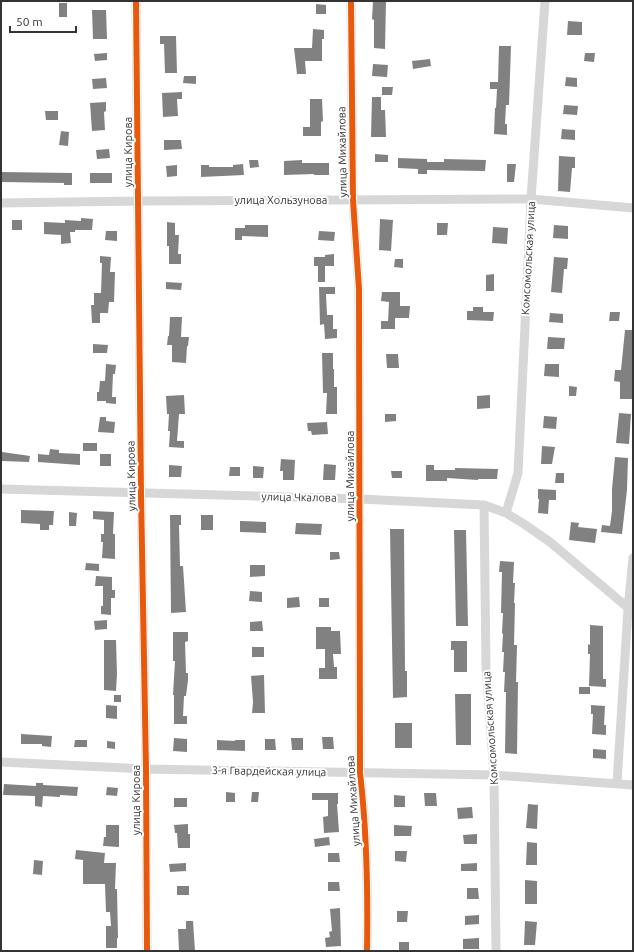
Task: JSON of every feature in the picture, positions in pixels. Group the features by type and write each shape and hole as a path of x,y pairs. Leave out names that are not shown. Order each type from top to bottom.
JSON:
{"street":[{"name":"улица Кирова","path":"136,1 147,951"},
{"name":"улица Михайлова","path":"351,1 353,200 359,288 360,773 365,815 368,902 367,951"},
{"name":"Комсомольская улица","path":"506,514 518,473 531,199 545,1"},
{"name":"улица Хользунова","path":"1,203 531,199 633,208"},
{"name":"улица Чкалова","path":"1,489 360,499 484,505 506,514 524,524 550,542 631,610"},
{"name":"Комсомольская улица","path":"484,505 486,667 494,775 496,951"},
{"path":"617,783 631,610 633,558"},
{"name":"3-я Гвардейская улица","path":"1,762 146,769 494,775 633,785"}],"building":[{"path":"373,1 386,1 385,49 374,48 374,20 372,19"},
{"path":"59,3 67,3 67,17 59,17"},
{"path":"316,4 326,5 326,14 316,14"},
{"path":"92,10 106,10 107,39 93,39"},
{"path":"568,21 582,22 582,35 567,35"},
{"path":"313,29 324,30 324,39 322,39 322,61 305,61 306,74 297,74 294,48 312,48"},
{"path":"160,36 176,36 177,73 165,73 164,44 160,44"},
{"path":"499,46 511,46 509,105 506,105 505,124 507,124 507,135 494,134 497,89 490,89 490,82 498,82"},
{"path":"107,53 107,60 95,61 94,54"},
{"path":"585,53 595,53 594,62 584,61"},
{"path":"430,59 431,66 413,69 412,61"},
{"path":"373,64 388,65 387,77 372,76"},
{"path":"184,76 196,76 196,84 183,83"},
{"path":"566,77 577,78 577,87 565,86"},
{"path":"106,78 107,88 93,89 92,79"},
{"path":"382,87 393,87 392,95 382,95"},
{"path":"182,92 182,99 177,99 178,116 163,117 162,93"},
{"path":"372,97 381,97 381,110 385,110 386,137 371,137"},
{"path":"310,99 322,99 323,121 321,122 321,136 303,136 303,127 310,127"},
{"path":"106,102 106,111 104,112 105,130 92,131 90,103"},
{"path":"564,105 578,106 577,115 563,114"},
{"path":"45,111 58,111 58,120 46,120"},
{"path":"562,129 575,130 575,140 561,139"},
{"path":"61,131 69,132 68,146 59,145"},
{"path":"164,140 181,140 182,149 164,150"},
{"path":"109,149 110,158 97,159 96,150"},
{"path":"375,154 388,155 388,162 375,162"},
{"path":"559,156 575,157 575,168 572,168 570,192 558,191"},
{"path":"398,158 427,159 427,162 444,162 444,159 486,160 485,171 427,170 427,174 418,174 418,169 398,168"},
{"path":"249,160 258,160 259,167 250,168"},
{"path":"302,160 302,163 329,163 329,175 284,175 284,161"},
{"path":"243,164 244,175 201,177 201,165 209,165 209,167 233,167 233,165"},
{"path":"507,164 516,164 514,182 507,182"},
{"path":"177,165 177,176 167,177 166,166"},
{"path":"1,172 72,173 72,185 64,185 64,183 1,182"},
{"path":"90,173 112,173 112,183 90,183"},
{"path":"81,218 93,219 92,230 75,230 75,232 70,232 71,243 61,244 61,235 44,234 44,222 65,223 65,220 81,221"},
{"path":"380,219 393,220 391,251 379,250"},
{"path":"12,220 22,220 22,230 12,230"},
{"path":"167,222 175,223 175,235 179,235 178,254 181,254 181,264 169,264"},
{"path":"437,223 448,223 447,235 437,235"},
{"path":"245,225 268,225 268,237 242,236 242,240 235,240 235,228 245,228"},
{"path":"554,225 568,226 568,239 553,238"},
{"path":"493,227 508,228 507,244 492,243"},
{"path":"106,231 117,231 117,241 105,240"},
{"path":"319,231 335,232 334,241 318,240"},
{"path":"334,254 334,266 325,266 325,282 318,282 318,266 314,266 314,257 325,257 325,255"},
{"path":"100,256 111,257 110,272 115,272 114,302 109,302 108,313 100,313 100,323 92,323 91,305 94,305 94,293 101,293 102,263 100,263"},
{"path":"554,257 568,258 567,269 564,269 562,293 551,292"},
{"path":"395,259 403,259 403,268 394,267"},
{"path":"494,274 494,291 486,291 486,275"},
{"path":"166,282 182,283 181,290 166,289"},
{"path":"319,287 335,287 335,294 326,294 327,315 333,315 333,329 337,329 337,338 325,339 324,324 320,325"},
{"path":"382,292 400,292 400,306 410,306 409,318 395,318 395,329 381,329 381,321 388,321 389,302 381,301"},
{"path":"473,307 483,307 483,312 494,312 493,321 467,320 467,311 473,311"},
{"path":"610,312 620,312 619,321 609,321"},
{"path":"550,313 563,314 563,323 549,322"},
{"path":"170,317 182,317 181,337 189,337 186,363 172,362 172,345 167,345"},
{"path":"625,330 633,330 633,399 620,399 620,382 614,381 615,370 621,370"},
{"path":"548,337 565,338 564,349 547,349"},
{"path":"93,344 108,345 107,353 93,353"},
{"path":"322,353 333,353 334,387 337,387 337,414 326,414 327,393 323,393"},
{"path":"386,354 398,354 399,368 387,368"},
{"path":"106,364 116,365 115,374 113,374 112,397 116,397 116,404 106,403 106,401 97,401 97,392 99,392 100,381 105,381"},
{"path":"545,364 559,364 559,377 544,376"},
{"path":"569,386 577,387 576,396 569,396"},
{"path":"184,395 185,414 179,414 177,441 184,441 184,448 169,447 169,414 167,414 166,396"},
{"path":"490,395 490,408 477,409 477,396"},
{"path":"619,413 631,414 629,444 616,443"},
{"path":"385,414 396,414 396,421 385,422"},
{"path":"544,416 557,417 556,429 543,428"},
{"path":"100,417 106,417 106,421 115,422 114,433 98,432"},
{"path":"327,422 328,434 312,435 311,431 308,431 307,423"},
{"path":"83,443 97,443 97,451 83,451"},
{"path":"542,446 555,447 552,464 541,464"},
{"path":"50,449 59,450 59,453 80,454 80,465 38,462 38,454 49,455"},
{"path":"2,452 30,456 29,462 2,461"},
{"path":"100,454 111,454 111,466 100,466"},
{"path":"615,457 628,458 627,490 622,534 601,532 602,525 610,526"},
{"path":"281,459 295,460 294,480 283,480 283,471 280,471"},
{"path":"324,464 336,465 335,480 323,480"},
{"path":"169,465 182,466 181,477 169,477"},
{"path":"426,465 434,465 434,470 455,470 455,468 498,469 497,479 478,480 447,478 447,481 426,481"},
{"path":"253,466 264,467 263,478 253,478"},
{"path":"230,467 240,467 240,476 229,476"},
{"path":"391,471 402,471 402,478 392,478"},
{"path":"556,473 564,473 564,483 555,483"},
{"path":"538,489 556,490 556,500 549,500 548,514 538,513"},
{"path":"21,510 54,511 53,525 49,525 49,530 40,530 40,524 21,523"},
{"path":"93,511 114,512 113,534 115,534 115,559 102,558 103,542 101,542 101,534 104,534 104,520 93,519"},
{"path":"69,512 77,513 76,526 69,526"},
{"path":"170,515 181,515 181,525 179,525 180,566 183,566 186,612 171,613"},
{"path":"201,515 213,515 213,530 201,530"},
{"path":"240,521 266,522 266,533 240,532"},
{"path":"571,522 579,523 578,527 597,529 595,543 569,540"},
{"path":"296,523 322,524 321,535 295,534"},
{"path":"390,529 404,529 405,671 407,671 407,697 393,698"},
{"path":"454,530 466,530 468,626 456,626"},
{"path":"330,552 339,552 340,559 330,560"},
{"path":"500,561 514,562 514,645 517,645 516,682 518,682 517,754 505,753 506,692 504,692 505,672 503,672 504,652 502,652 503,613 501,613 502,572 499,572"},
{"path":"86,563 99,564 99,571 85,570"},
{"path":"250,565 265,565 265,576 250,577"},
{"path":"96,576 112,577 112,590 115,590 115,598 111,598 111,615 101,614 101,606 103,606 103,586 95,586"},
{"path":"250,591 262,592 262,602 249,601"},
{"path":"299,597 300,607 287,608 287,598"},
{"path":"319,598 329,598 329,607 319,607"},
{"path":"107,620 107,629 95,630 94,621"},
{"path":"262,621 263,631 250,631 250,622"},
{"path":"590,625 603,626 603,679 606,679 606,687 589,686 590,654 588,654 588,644 590,645"},
{"path":"316,627 331,627 331,631 340,631 341,654 333,654 334,667 337,667 337,679 319,679 319,668 325,668 325,649 316,649"},
{"path":"173,632 188,632 188,641 185,642 186,673 188,673 188,680 186,696 184,696 183,716 187,716 187,724 174,724 173,695 175,661 173,661"},
{"path":"104,640 116,640 116,691 104,690"},
{"path":"451,641 467,641 467,672 454,672 454,650 451,650"},
{"path":"252,647 264,647 264,657 252,657"},
{"path":"264,675 265,713 252,713 253,702 251,676"},
{"path":"579,687 590,687 590,694 579,694"},
{"path":"455,694 471,694 471,745 456,745"},
{"path":"114,695 121,695 121,702 114,702"},
{"path":"106,705 117,706 117,719 106,718"},
{"path":"591,705 605,706 604,725 606,725 606,735 592,734 593,714 591,714"},
{"path":"395,723 412,723 412,748 395,748"},
{"path":"21,734 52,736 51,747 42,746 42,744 21,744"},
{"path":"322,737 333,737 334,749 323,749"},
{"path":"174,738 187,739 187,752 173,751"},
{"path":"291,738 303,738 303,750 292,750"},
{"path":"265,739 275,739 276,750 265,750"},
{"path":"75,740 87,740 87,747 74,747"},
{"path":"217,740 245,740 245,751 217,750"},
{"path":"107,741 115,742 115,749 107,748"},
{"path":"593,749 606,750 606,759 593,758"},
{"path":"36,783 43,783 43,785 78,787 77,796 43,796 42,807 35,806 35,796 3,795 4,784 36,786"},
{"path":"107,787 118,788 117,796 106,795"},
{"path":"226,792 235,793 235,802 226,802"},
{"path":"252,792 259,792 258,802 251,802"},
{"path":"312,793 338,793 337,804 339,832 324,833 323,817 328,816 328,800 312,800"},
{"path":"424,793 436,793 437,806 425,806"},
{"path":"394,795 405,796 405,807 394,807"},
{"path":"174,798 187,798 187,807 174,807"},
{"path":"528,804 538,805 537,829 526,828"},
{"path":"472,807 473,818 458,819 457,808"},
{"path":"188,824 190,848 178,848 177,833 175,833 174,825"},
{"path":"106,825 119,825 119,847 103,846 104,837 106,837"},
{"path":"394,825 412,826 411,836 394,836"},
{"path":"477,834 477,844 464,844 463,835"},
{"path":"329,837 330,845 315,847 314,839"},
{"path":"527,842 537,843 537,865 526,865"},
{"path":"76,850 105,853 104,863 116,863 115,889 117,889 117,948 106,948 106,926 111,926 110,912 106,912 105,884 83,884 83,860 75,859"},
{"path":"395,851 407,851 406,862 395,861"},
{"path":"328,853 339,853 340,862 328,862"},
{"path":"34,860 43,861 42,875 33,874"},
{"path":"186,863 186,871 170,872 169,864"},
{"path":"477,863 477,871 461,871 461,864"},
{"path":"525,880 537,881 537,904 525,904"},
{"path":"328,882 339,882 340,891 328,891"},
{"path":"177,886 189,886 189,895 177,895"},
{"path":"467,888 478,888 479,899 467,899"},
{"path":"340,908 341,946 326,947 325,938 330,937 329,932 332,931 330,909"},
{"path":"397,911 408,911 407,922 397,922"},
{"path":"479,915 479,924 465,925 465,916"},
{"path":"186,921 193,921 195,951 179,951 178,929 186,929"},
{"path":"525,921 537,922 535,945 524,945"},
{"path":"479,938 479,949 463,949 463,939"},
{"path":"399,942 409,942 409,951 399,951"}],"cycle path":[{"path":"136,1 147,951"},
{"path":"351,1 353,200 359,289 360,773 366,862 367,951"}]}
